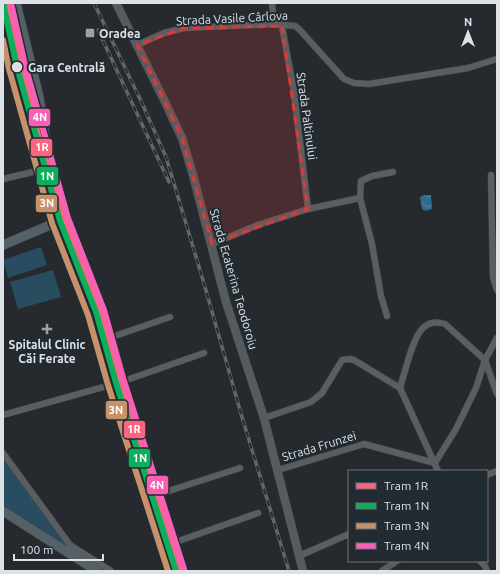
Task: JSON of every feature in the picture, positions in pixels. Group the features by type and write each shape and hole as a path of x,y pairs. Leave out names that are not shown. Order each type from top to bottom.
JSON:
{"main road":[{"path":"16,3 39,97 50,168 62,220 106,339 118,382 178,571"},
{"name":"Strada Ecaterina Teodoroiu","path":"116,3 166,102 182,138 212,244 226,302 264,418 303,571"},
{"path":"3,245 62,220"},
{"path":"3,511 68,548 97,571"}],"street":[{"path":"272,3 274,24"},
{"name":"Strada Vasile Cârlova","path":"137,45 184,28 274,24 282,26 295,26 344,79 354,83 369,84 468,68 497,60"},
{"name":"Strada Paltinului","path":"282,26 294,92 308,209"},
{"path":"3,178 50,168"},
{"path":"387,316 381,296 372,244 360,198 361,181 372,176 393,172"},
{"path":"490,175 493,277 497,290"},
{"path":"212,244 258,225 308,209 360,198"},
{"path":"106,339 170,317"},
{"path":"400,388 416,338 426,325 440,322 446,324 485,360 497,394"},
{"path":"435,463 456,429 476,388 485,360 497,338"},
{"path":"3,415 118,382 204,353"},
{"path":"264,418 310,402 322,393 342,360 354,360 400,388 438,470"},
{"name":"Strada Frunzei","path":"278,470 364,444 435,463"},
{"path":"3,453 68,548 111,571"},
{"path":"154,496 240,468"},
{"path":"170,544 258,513"},
{"path":"299,556 348,534"},
{"path":"382,571 396,562"},
{"path":"481,562 486,566 487,571"}],"highlighted area":[{"path":"282,26 308,209 212,244 182,138 137,45 184,28"}],"green space":[{"path":"17,82 33,142 26,144 11,84"},
{"path":"41,247 47,265 8,278 3,260"},
{"path":"53,270 61,297 18,309 10,282"},
{"path":"3,453 70,545 66,551 3,511"}],"water":[{"path":"424,195 431,195 432,209 426,211 422,209 420,197"}],"railway":[{"path":"94,3 166,157 289,571"},
{"path":"98,30 169,182"}],"tram line":[{"name":"1N","path":"3,3 17,67 60,221 96,312 116,383 176,571"},
{"name":"1R","path":"6,3 39,139 64,219 98,309 119,382 180,571"},
{"name":"4N","path":"11,3 25,65 68,218 104,310 124,381 184,569"},
{"name":"3N","path":"3,40 9,69 52,223 88,315 108,385 168,571"}],"place":[{"name":"Oradea","path":"90,33"},
{"name":"Gara Centrală","path":"17,67"},
{"name":"Spitalul Clinic Căi Ferate","path":"47,329"}]}
